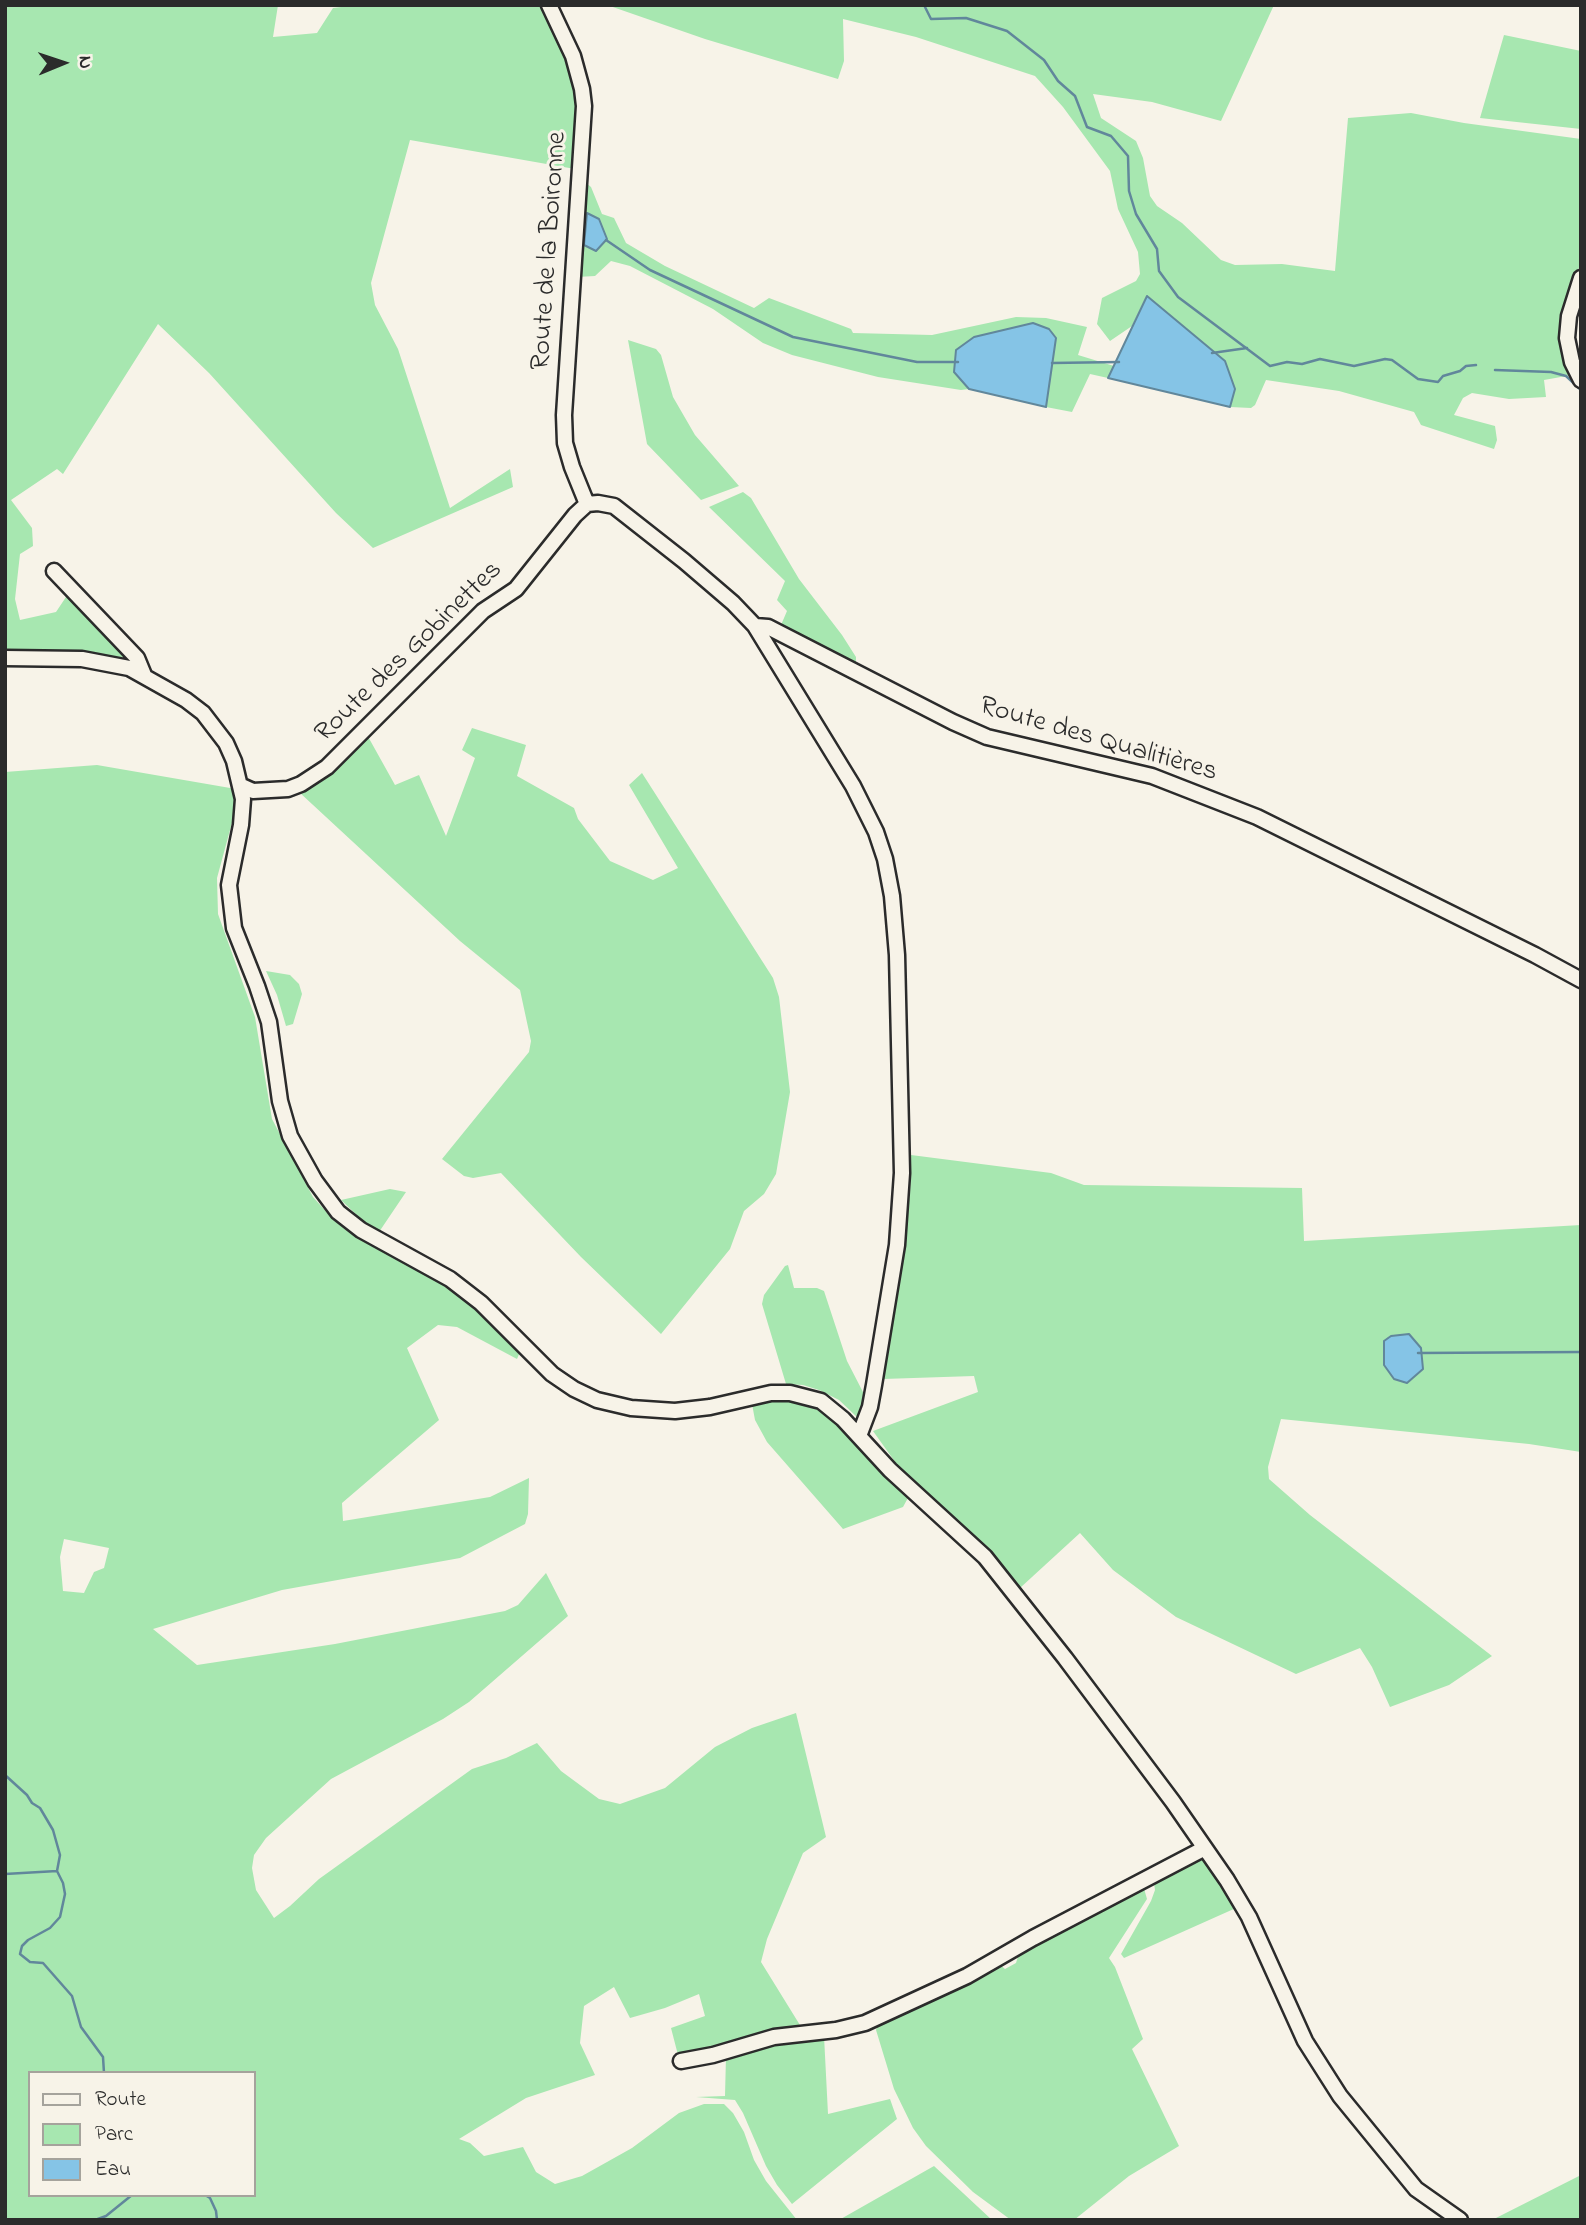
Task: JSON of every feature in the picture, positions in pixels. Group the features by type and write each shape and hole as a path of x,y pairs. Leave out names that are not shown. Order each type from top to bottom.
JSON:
{"street":[{"name":"Route de la Boironne","path":"549,5 573,56 584,106 564,415 569,455 587,504"},
{"path":"1581,278 1572,303 1567,338 1572,362 1581,380"},
{"name":"Route des Qualitières","path":"587,504 614,506 704,578 755,626 768,626 953,722 986,737 1152,776 1257,817 1581,980"},
{"name":"Route des Gobinettes","path":"242,786 253,791 288,789 327,767 483,611 516,589 575,514 587,504"},
{"path":"54,572 137,659 144,675"},
{"path":"755,626 866,811 881,846 892,896 902,1091 901,1198 897,1245 872,1396 859,1436"},
{"path":"5,658 49,657 99,661 129,668 186,700 203,713 226,743 242,786 242,818 229,885 234,928 269,1022 280,1101 290,1136 315,1181 338,1212 361,1230 429,1266 458,1285 513,1333 552,1374 597,1400 631,1408 675,1411 710,1407 771,1393 799,1394 821,1401 832,1409 890,1469 972,1543 999,1573 1126,1738 1240,1900 1300,2030 1324,2073 1407,2179 1442,2209 1460,2220"},
{"path":"681,2062 713,2056 774,2037 865,2024 967,1976 1044,1931 1205,1848"}],"green space":[{"path":"5,5 278,5 273,37 317,33 333,8 357,5 540,5 567,63 573,83 577,113 575,169 410,140 371,283 375,305 398,349 450,508 510,469 513,487 373,548 336,513 209,373 158,324 63,474 57,469 11,500 32,528 33,546 20,554 15,599 20,620 56,612 70,591 128,651 126,658 65,652 5,653"},
{"path":"607,5 1274,5 1221,121 1152,102 1093,94 1101,118 1136,141 1143,158 1150,196 1157,206 1182,223 1221,260 1235,265 1282,264 1335,271 1348,118 1411,113 1581,139 1581,263 1566,296 1561,323 1561,335 1572,375 1544,380 1546,397 1509,399 1472,393 1463,398 1454,415 1495,426 1497,440 1494,449 1421,425 1414,412 1339,391 1266,380 1255,405 1251,408 1230,407 1235,389 1146,297 1132,326 1110,341 1097,324 1102,298 1136,281 1140,274 1138,252 1118,209 1110,171 1063,107 1035,76 916,37 843,19 844,61 838,79 705,39"},
{"path":"1504,35 1581,51 1581,129 1480,118"},
{"path":"585,182 591,187 602,214 614,218 626,243 665,266 754,308 769,298 851,329 853,333 932,335 1016,317 1046,318 1087,327 1078,355 1114,366 1108,378 1090,374 1072,412 1046,407 1056,338 954,372 969,389 961,390 878,377 792,355 763,343 713,309 630,266 611,261 595,276 577,277"},
{"path":"628,340 656,349 661,355 673,397 695,435 739,486 701,500 647,444"},
{"path":"743,492 751,498 799,579 842,635 856,657 856,663 781,625 787,611 777,600 785,581 709,507"},
{"path":"472,728 526,745 517,776 574,808 578,819 610,861 653,880 678,868 629,785 642,773 773,978 779,997 790,1092 776,1174 764,1194 744,1211 730,1249 661,1334 581,1257 501,1173 473,1178 464,1176 442,1159 529,1052 531,1041 520,990 460,941 299,792 329,772 366,733 395,785 419,775 446,836 475,758 462,750"},
{"path":"97,765 236,789 233,819 217,878 218,914 255,1017 272,1119 313,1197 331,1217 349,1230 427,1270 451,1286 514,1343 520,1352 517,1359 457,1327 438,1325 407,1348 439,1420 342,1503 343,1521 490,1497 529,1478 528,1514 525,1524 460,1558 282,1590 153,1629 197,1665 335,1644 505,1611 518,1605 546,1573 568,1616 469,1702 443,1719 331,1779 266,1838 254,1855 252,1868 256,1890 274,1918 319,1879 472,1769 506,1758 537,1743 561,1771 599,1799 620,1804 665,1788 715,1747 752,1728 796,1713 826,1837 803,1853 767,1939 761,1962 803,2030 711,2051 678,2055 671,2028 705,2016 699,1994 630,2018 614,1987 584,2006 580,2043 595,2075 526,2098 459,2139 470,2143 484,2156 523,2147 536,2172 555,2184 582,2176 632,2148 679,2113 704,2104 724,2104 744,2132 754,2160 766,2181 797,2220 5,2220 5,772","holes":["64,1539 109,1548 104,1568 94,1572 84,1593 63,1591 60,1557"]},
{"path":"266,971 290,975 299,984 302,994 293,1024 286,1026 277,995"},
{"path":"911,1155 1051,1173 1084,1185 1302,1188 1304,1241 1581,1225 1581,1452 1529,1444 1281,1419 1268,1467 1269,1479 1310,1515 1492,1656 1449,1685 1390,1707 1360,1648 1296,1674 1176,1617 1113,1570 1080,1533 1020,1588 969,1531 898,1466 873,1431 978,1392 974,1376 883,1379 910,1193"},
{"path":"390,1189 406,1192 379,1232 341,1200"},
{"path":"788,1265 794,1288 817,1288 824,1291 847,1361 865,1396 858,1418 839,1400 819,1390 786,1384 762,1304 764,1295"},
{"path":"789,1397 809,1402 825,1411 851,1436 909,1496 903,1507 843,1529 767,1442 755,1420 752,1404"},
{"path":"1201,1858 1209,1861 1236,1908 1124,1958 1121,1954 1151,1901 1155,1890 1154,1883 1160,1874"},
{"path":"1143,1885 1147,1899 1109,1958 1143,2039 1132,2049 1179,2146 1129,2176 1074,2220 1011,2220 973,2192 926,2146 913,2128 894,2089 876,2030 878,2024 998,1963 1005,1969 1016,1963 1019,1953"},
{"path":"824,2036 828,2114 890,2099 897,2119 792,2204 766,2166 735,2100 696,2097 725,2096 726,2056 771,2042"},
{"path":"934,2166 992,2220 839,2220"},
{"path":"1581,2175 1581,2220 1492,2220"}],"water":[{"path":"587,213 599,219 607,239 596,251 584,245"},
{"path":"1147,296 1225,361 1235,389 1230,407 1108,378"},
{"path":"1033,323 1049,329 1056,338 1046,407 969,389 954,372 956,350 974,337"},
{"path":"1409,1334 1421,1348 1423,1369 1407,1383 1394,1379 1384,1365 1384,1341 1391,1336"}],"waterway":[{"path":"924,5 931,19 966,18 1007,31 1044,60 1058,81 1075,96 1087,127 1111,136 1128,156 1129,191 1136,214 1157,249 1159,271 1178,297 1270,366 1287,362 1302,364 1320,359 1354,366 1385,359 1392,360 1418,379 1438,382 1443,376 1460,371 1466,366 1476,365"},
{"path":"606,240 650,270 793,337 917,362 958,362"},
{"path":"1212,353 1247,348"},
{"path":"1052,363 1119,362"},
{"path":"1495,370 1551,372 1566,376 1581,390"},
{"path":"1418,1353 1581,1352"},
{"path":"5,1775 40,1808 53,1830 60,1855 57,1871 65,1894 60,1917 50,1928 28,1940 22,1946 20,1954 30,1962 43,1963 72,1996 81,2027 103,2057 104,2071"},
{"path":"5,1874 57,1871"},
{"path":"95,2220 106,2216 130,2197"},
{"path":"208,2197 216,2211 217,2220"}]}
